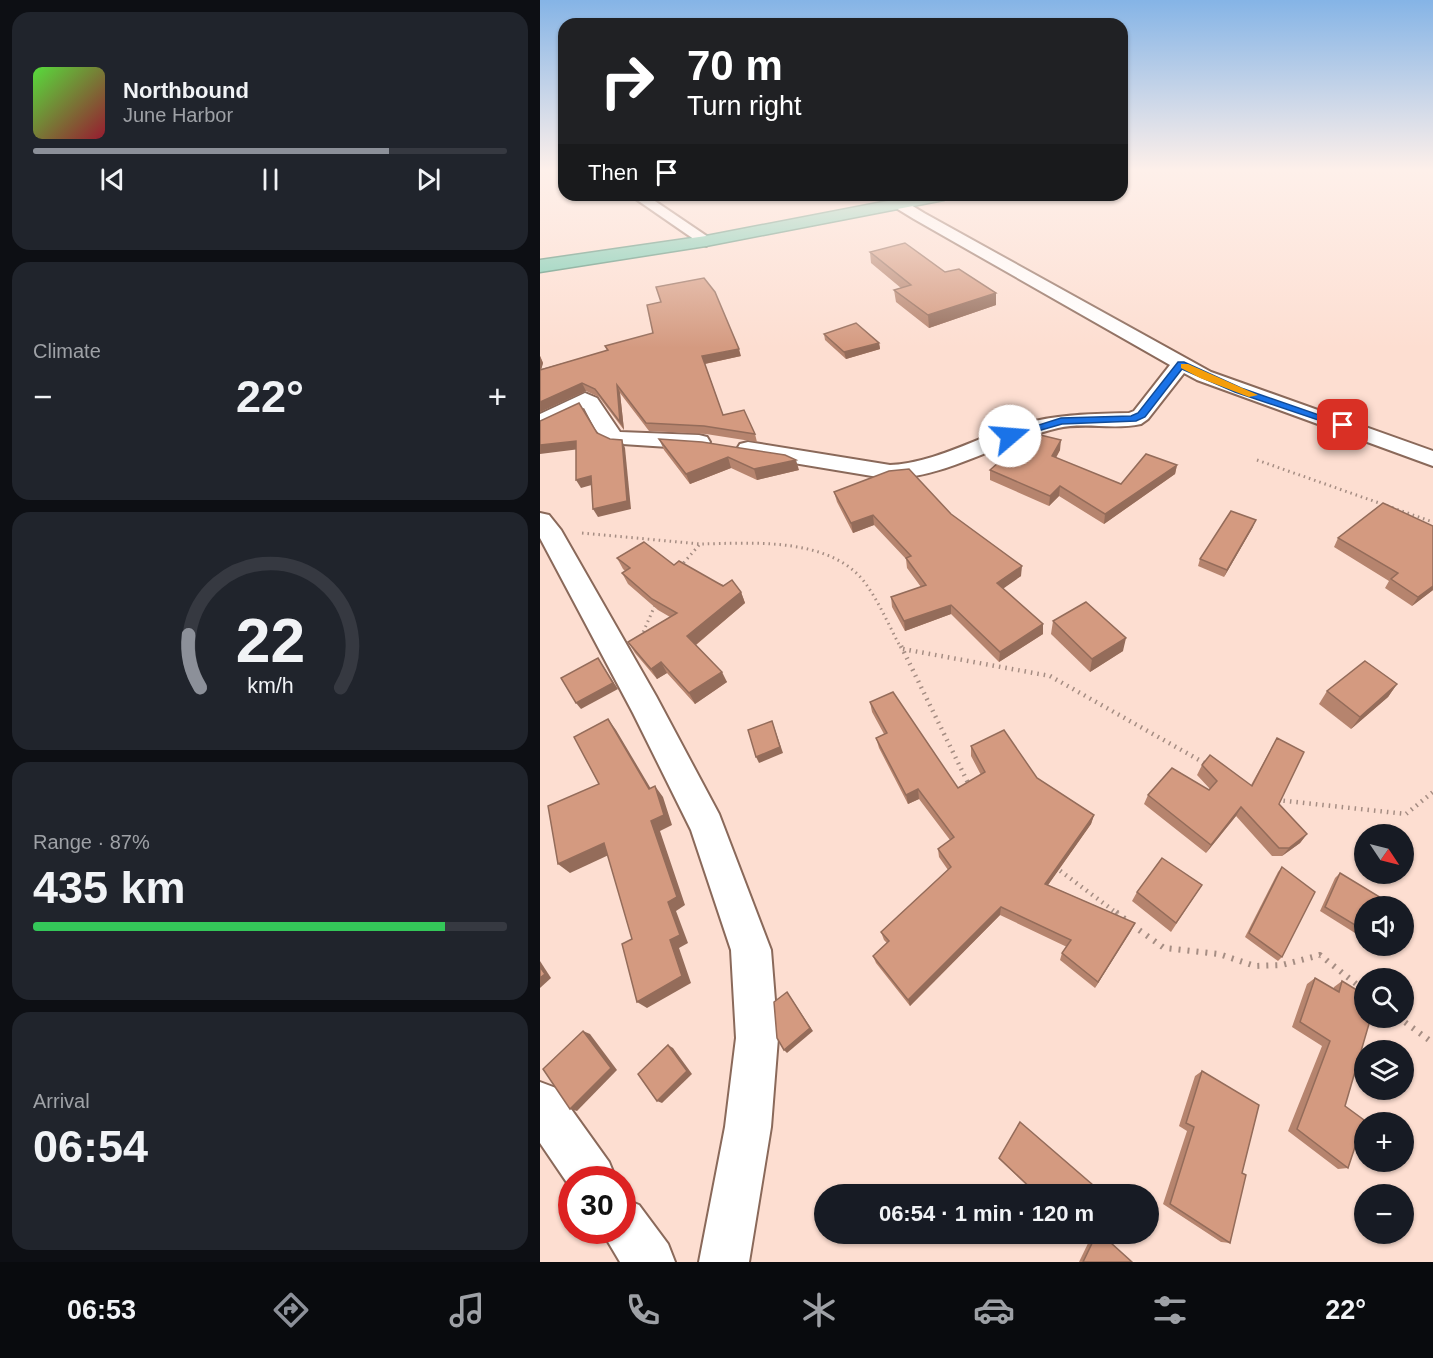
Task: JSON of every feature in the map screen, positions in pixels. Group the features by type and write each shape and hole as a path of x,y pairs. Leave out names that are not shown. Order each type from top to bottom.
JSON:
{"highway":[{"path":"540,266 705,241 752,231"}],"street":[{"path":"690,231 705,241"},
{"path":"950,231 1181,364 1238,390 1321,417 1433,459"},
{"path":"540,423 585,399 591,403 610,435 615,438 723,446 890,472 913,471 1029,429 1061,421 1133,419 1141,415 1181,364"},
{"path":"544,526 626,671 706,826 751,950 757,1038 748,1127 724,1262"},
{"path":"540,1104 583,1166"},
{"path":"636,1242 650,1262"}],"path":[{"path":"1257,460 1433,522"},
{"path":"544,526 700,544 770,543 805,549 843,562 867,585 902,649 975,798"},
{"path":"678,570 700,544"},
{"path":"626,671 659,597"},
{"path":"902,649 1050,676 1211,766"},
{"path":"1271,797 1281,802 1407,814 1433,792"},
{"path":"1045,860 1164,948 1219,954 1256,966 1282,965 1320,955 1354,982"},
{"path":"1413,1028 1433,1043"}],"building":[{"path":"905,243 945,272 959,269 996,293 928,315 894,290 911,285 870,252"},
{"path":"704,278 715,292 739,349 702,356 723,415 744,410 755,434 704,426 646,423 617,385 620,422 595,389 582,383 540,402 540,370 608,350 605,346 653,333 647,305 661,302 656,287"},
{"path":"856,323 879,343 844,352 824,334"},
{"path":"579,403 597,433 610,439 622,440 627,501 593,509 591,476 576,480 576,441 540,445 540,421"},
{"path":"1028,432 1061,440 1052,456 1121,484 1146,454 1177,465 1105,514 1060,486 1050,496 990,470 1008,454 1006,452 1013,440 1021,443"},
{"path":"659,439 702,442 785,455 796,460 754,469 728,457 686,474"},
{"path":"909,469 951,514 1022,566 997,583 1043,624 1000,652 951,605 904,621 891,597 926,585 906,558 911,556 873,515 851,523 834,492 889,471"},
{"path":"1383,503 1433,526 1433,586 1418,597 1391,579 1398,573 1338,538"},
{"path":"1231,511 1256,520 1227,570 1200,559"},
{"path":"644,542 674,565 679,561 723,586 732,580 741,592 687,636 722,672 689,693 661,662 651,669 628,642 677,613 652,599 622,573 630,568 617,558"},
{"path":"1086,602 1126,638 1092,659 1053,621"},
{"path":"598,658 613,683 576,703 561,678"},
{"path":"1365,661 1397,684 1360,717 1327,691"},
{"path":"893,692 958,788 985,772 971,746 1004,730 1037,778 1094,815 1045,884 1135,923 1098,982 1062,953 1071,940 1001,907 908,1000 873,956 889,941 881,932 951,867 938,849 954,837 918,789 906,795 876,738 887,733 870,702"},
{"path":"608,719 649,789 655,786 664,815 651,821 677,897 668,902 680,935 670,940 682,976 637,1002 622,944 632,939 604,843 558,864 548,806 599,784 574,737"},
{"path":"772,721 780,747 756,757 748,730"},
{"path":"1277,738 1304,752 1279,804 1307,834 1289,848 1279,848 1241,807 1211,845 1148,795 1172,768 1209,790 1217,781 1202,765 1210,755 1252,786"},
{"path":"1162,858 1202,885 1176,923 1137,892"},
{"path":"1282,867 1315,892 1282,957 1249,933"},
{"path":"1340,873 1354,881 1354,884 1358,884 1378,896 1354,896 1354,924 1325,907"},
{"path":"540,967 545,974 540,978"},
{"path":"1315,978 1339,992 1342,981 1354,988 1354,1028 1368,1028 1364,1040 1354,1040 1354,1075 1345,1106 1354,1113 1354,1150 1348,1168 1297,1129 1330,1041 1300,1022"},
{"path":"787,992 810,1028 784,1050 777,1038 774,1002"},
{"path":"583,1031 611,1068 570,1109 543,1069"},
{"path":"668,1045 687,1071 657,1101 638,1074"},
{"path":"1202,1071 1259,1105 1242,1173 1246,1175 1230,1243 1170,1204 1194,1127 1186,1123"},
{"path":"1020,1122 1092,1184 1026,1184 999,1158"},
{"path":"1092,1244 1112,1244 1132,1262 1083,1262"}],"slow traffic":[{"path":"1184,366 1253,395"}],"route":[{"path":"1010,436 1029,429 1075,419 1133,419 1141,415 1181,364 1238,390 1343,425"}]}
